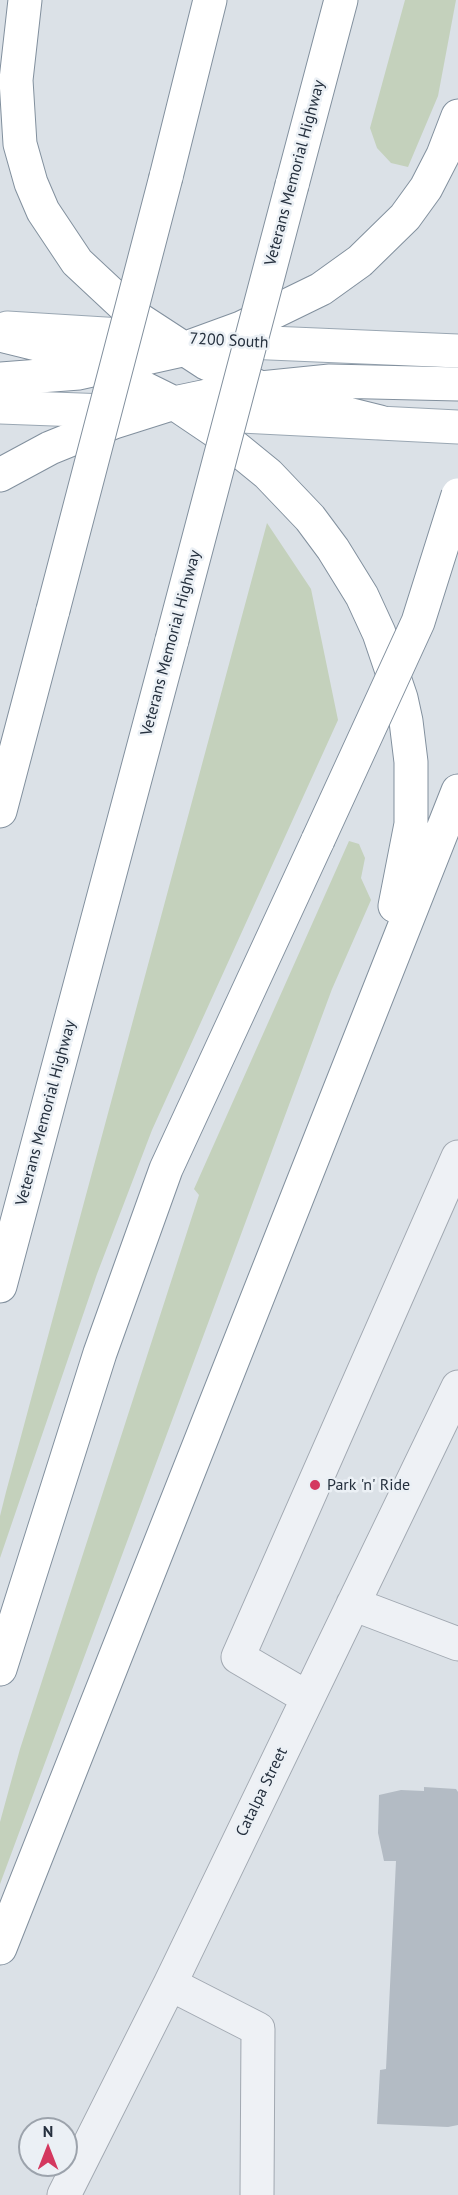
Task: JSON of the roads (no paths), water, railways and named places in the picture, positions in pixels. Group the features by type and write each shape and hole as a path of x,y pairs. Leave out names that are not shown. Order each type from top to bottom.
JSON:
{"main road":[{"path":"0,10 4,0"},
{"path":"25,0 16,102 20,144 31,183 43,211 77,262 121,305 258,387 324,410 380,422"},
{"path":"0,811 210,0"},
{"name":"Veterans Memorial Highway","path":"0,1286 341,0"},
{"path":"0,379 61,375 107,368 300,300 360,261 405,217 426,188 457,130"},
{"name":"7200 South","path":"0,328 186,342 458,351"},
{"path":"0,335 53,348 107,368 182,408 250,459 310,518 354,582 370,610 388,655 401,698 408,738 412,805 408,846 378,990"},
{"path":"0,407 144,412 182,408 258,387 351,381 458,384"},
{"path":"182,408 458,427"},
{"path":"0,475 71,439 144,412"},
{"path":"0,1669 97,1364 166,1169 418,622 458,495"},
{"path":"0,1948 121,1648 458,791"}],"street":[{"path":"308,1698 238,1657 458,1157"},
{"name":"Catalpa Street","path":"64,2195 170,1984 353,1604 446,1439 458,1388"},
{"path":"353,1604 458,1644"},
{"path":"170,1984 258,2029 257,2195"}],"place":[{"name":"Park 'n' Ride","path":"315,1485"}]}
